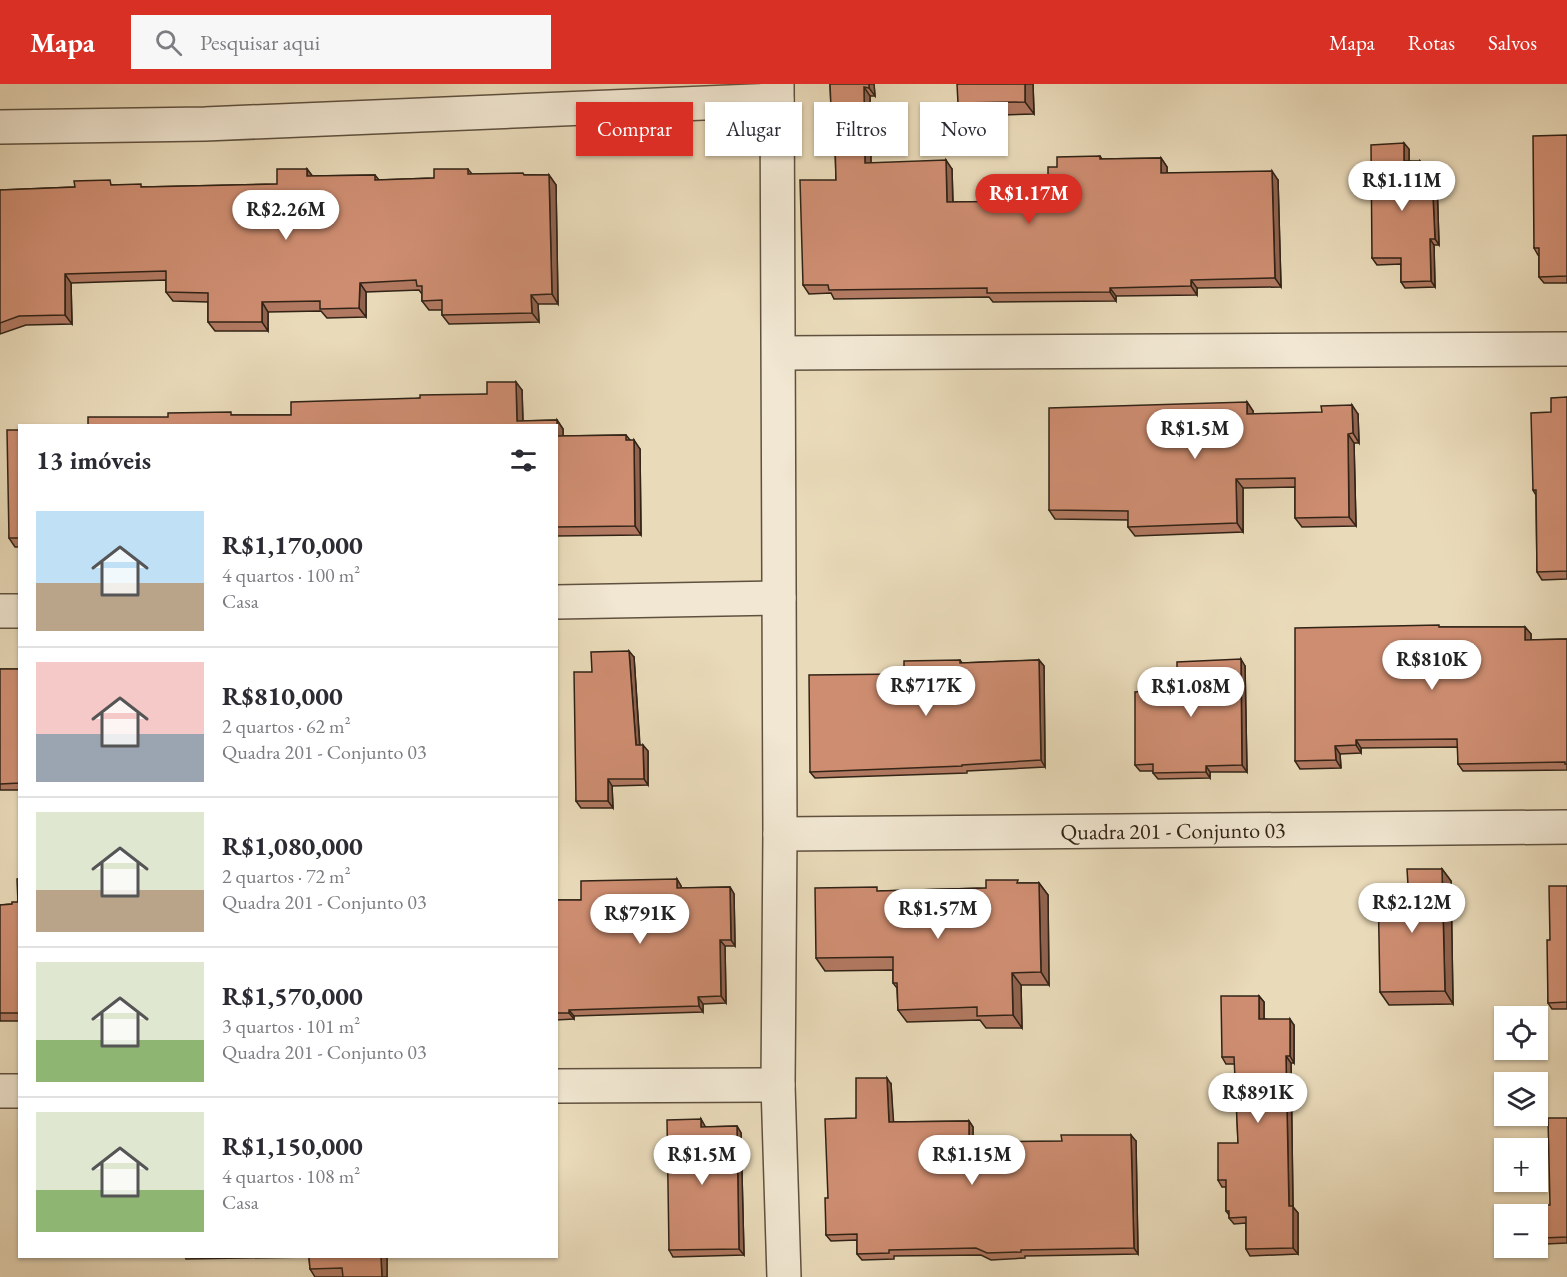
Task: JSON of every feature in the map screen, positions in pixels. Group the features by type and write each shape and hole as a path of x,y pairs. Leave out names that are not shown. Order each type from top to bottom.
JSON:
{"street":[{"path":"0,127 205,124 777,92 780,834 778,1085 784,1277"},
{"path":"779,353 1567,349"},
{"path":"558,602 779,598"},
{"path":"0,611 18,611"},
{"name":"Quadra 201 - Conjunto 03","path":"780,834 1567,827"},
{"path":"558,1086 778,1085"},
{"path":"0,1091 18,1091"}],"building":[{"path":"830,84 869,84 869,88 864,87 864,102 831,102"},
{"path":"957,84 1025,84 1025,102 958,102"},
{"path":"1567,135 1567,276 1539,277 1539,248 1534,248 1533,136"},
{"path":"1404,143 1404,161 1420,161 1421,174 1432,174 1435,239 1430,239 1431,281 1401,282 1401,258 1372,258 1371,145"},
{"path":"835,156 865,156 865,163 946,160 947,202 1048,201 1048,167 1057,167 1057,157 1161,158 1161,173 1272,171 1275,278 1191,280 1191,286 1110,288 1110,292 987,293 987,288 829,290 828,285 803,285 800,180 836,180"},
{"path":"277,169 307,169 307,176 375,175 375,180 434,178 434,169 468,169 468,174 549,175 552,294 531,295 532,313 442,315 442,300 422,301 422,286 417,286 416,280 360,283 359,308 320,309 320,301 262,302 262,322 208,322 208,293 166,292 166,271 65,274 65,315 19,316 0,323 0,190 75,187 74,181 110,180 111,185 141,184 141,187 277,184"},
{"path":"487,382 516,382 517,421 557,420 557,424 88,424 88,417 168,417 168,413 231,412 231,415 291,415 291,402 487,394"},
{"path":"1567,397 1567,571 1537,572 1536,490 1533,490 1531,413 1551,412 1551,398"},
{"path":"1247,402 1247,414 1322,412 1321,406 1352,405 1353,433 1348,434 1349,517 1295,518 1295,478 1236,479 1237,523 1128,527 1128,511 1049,510 1049,408"},
{"path":"7,430 18,430 18,538 9,538"},
{"path":"626,435 626,440 634,440 635,526 558,527 558,436"},
{"path":"1439,625 1439,627 1525,627 1525,640 1567,639 1567,764 1565,762 1458,764 1457,739 1356,740 1356,745 1335,746 1336,760 1295,761 1295,628"},
{"path":"629,651 636,745 643,745 644,779 608,779 608,801 576,801 574,672 592,672 591,652"},
{"path":"1241,659 1242,765 1206,766 1206,772 1153,773 1153,764 1135,765 1135,692 1148,691 1147,671 1177,671 1177,662"},
{"path":"960,660 960,663 1039,660 1041,760 962,766 810,772 809,675 904,674 904,661"},
{"path":"0,669 18,669 18,783 0,784"},
{"path":"1407,869 1442,869 1445,991 1380,992 1378,885 1408,885"},
{"path":"677,879 677,888 730,887 731,940 720,940 721,996 698,997 699,1006 569,1010 569,1013 558,1013 558,900 581,900 581,881"},
{"path":"986,880 1018,880 1017,883 1039,883 1041,972 1012,973 1013,1015 977,1016 977,1007 898,1010 897,983 893,983 893,957 816,958 815,888 877,887 877,891 986,888"},
{"path":"1549,886 1567,886 1567,1002 1548,1003"},
{"path":"12,902 18,902 18,1013 0,1013 0,905 12,904"},
{"path":"1221,996 1259,996 1259,1019 1290,1019 1290,1056 1286,1056 1289,1206 1293,1206 1293,1248 1246,1249 1246,1217 1229,1218 1229,1211 1226,1211 1226,1180 1218,1180 1218,1143 1238,1143 1234,1057 1222,1057"},
{"path":"856,1078 887,1078 889,1122 969,1121 969,1142 1062,1141 1061,1135 1131,1135 1134,1248 1021,1250 1021,1252 987,1253 976,1248 889,1250 889,1253 857,1254 857,1234 826,1235 825,1198 828,1198 825,1119 856,1118"},
{"path":"1548,1118 1567,1118 1567,1237 1548,1238 1548,1205 1550,1205"},
{"path":"701,1119 701,1127 737,1126 739,1249 669,1250 667,1120"},
{"path":"309,1258 381,1258 382,1277 343,1277 342,1268 310,1269"}]}
